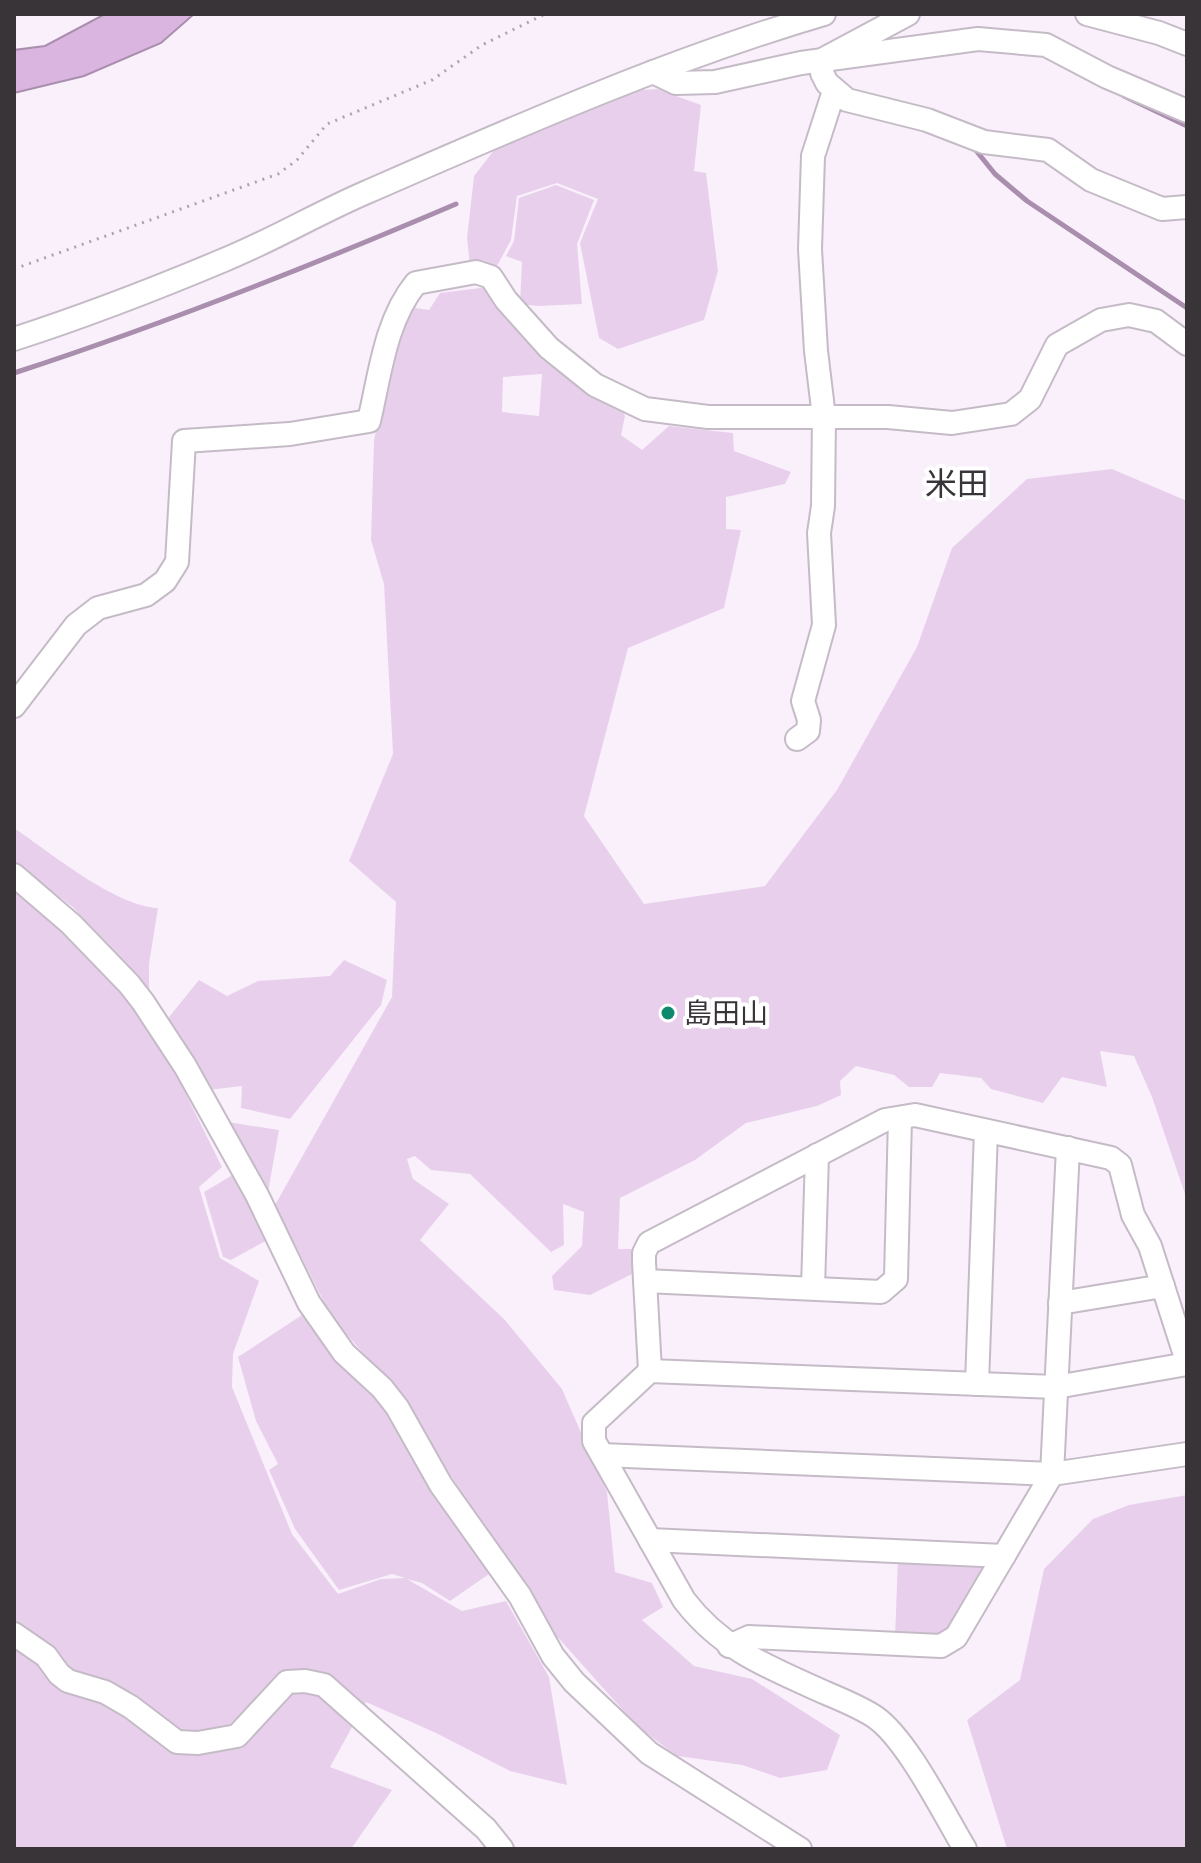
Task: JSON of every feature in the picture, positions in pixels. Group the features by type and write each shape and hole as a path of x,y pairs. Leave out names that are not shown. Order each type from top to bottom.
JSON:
{"street":[{"path":"14,339 78,318 226,259 364,193 653,72 775,28 824,14"},
{"path":"822,60 908,14"},
{"path":"1087,14 1159,33 1187,44"},
{"path":"653,72 676,83 715,82 822,60 978,39 1046,45 1107,77 1187,111"},
{"path":"822,60 822,73 834,91 863,106 927,120 971,138 1048,150 1091,180 1162,209 1187,207"},
{"path":"797,739 808,731 809,720 803,701 824,625 819,533 823,506 824,417 816,351 811,234 813,156 834,91"},
{"path":"14,706 76,625 98,608 146,595 165,581 177,562 184,441 290,434 369,421 393,324 405,296 416,283 476,272 491,277 506,300 549,348 595,385 645,409 708,417 888,417 952,423 1011,414 1030,399 1057,345 1101,320 1129,315 1156,321 1187,344"},
{"path":"14,875 71,924 143,1002 185,1066 257,1195 309,1303 344,1353 382,1388 397,1407 441,1485 520,1596 553,1656 574,1682 649,1753 800,1849"},
{"path":"650,1371 644,1253 649,1243 885,1120 915,1115 1111,1158 1120,1165 1133,1215 1150,1246 1187,1363 1056,1387 650,1371 594,1423 594,1441 684,1600 700,1621 729,1646 855,1706 895,1734 965,1849"},
{"path":"645,1281 881,1292 896,1279 900,1118"},
{"path":"977,1384 986,1131"},
{"path":"729,1646 749,1637 941,1646 956,1637 1052,1474 1068,1148"},
{"path":"813,1288 817,1155"},
{"path":"1060,1303 1163,1286"},
{"path":"602,1455 1052,1474 1187,1454"},
{"path":"650,1540 1004,1556"},
{"path":"14,1634 46,1656 68,1681 105,1692 131,1707 177,1742 198,1743 237,1736 287,1682 305,1681 324,1685 486,1829 502,1849"}],"path":[{"path":"14,269 278,174 297,160 327,124 432,80 482,45 545,14"}],"shaded area":[{"path":"105,14 194,14 161,43 84,76 14,93 14,50 45,46"},
{"path":"657,89 701,105 694,171 706,173 718,271 704,320 618,349 599,338 580,243 598,199 557,183 517,196 511,240 497,266 470,266 467,238 474,176 495,149 641,90"},
{"path":"556,185 594,200 577,244 582,304 520,304 522,262 506,256 514,241 519,198"},
{"path":"488,287 620,407 625,416 621,435 642,450 669,426 733,433 734,451 791,472 785,484 726,497 726,529 741,530 724,608 628,648 584,816 644,904 765,886 837,790 917,647 952,548 1027,479 1112,469 1187,501 1187,1200 1152,1097 1134,1056 1100,1051 1107,1087 1062,1077 1043,1103 991,1089 981,1078 940,1073 932,1087 909,1087 894,1075 856,1066 840,1081 841,1095 817,1106 746,1123 695,1160 620,1198 618,1249 638,1249 634,1273 590,1295 554,1290 552,1276 582,1246 584,1212 563,1204 564,1245 551,1252 470,1174 431,1170 415,1156 407,1159 413,1179 449,1204 420,1240 505,1320 562,1389 607,1492 615,1572 652,1583 663,1607 642,1620 694,1666 752,1679 840,1735 827,1770 780,1778 742,1765 677,1756 637,1726 545,1623 396,1390 332,1318 275,1205 392,997 396,902 349,861 393,754 384,584 371,540 374,440 394,348 409,307 429,310 440,293","holes":["542,374 539,416 502,412 503,377"]},
{"path":"14,828 103,888 141,905 158,908 149,964 149,996 74,908 14,862"},
{"path":"14,882 125,985 175,1072 222,1167 199,1187 220,1258 259,1281 233,1354 232,1387 292,1534 338,1594 381,1579 405,1578 392,1574 339,1590 295,1529 269,1470 278,1464 256,1421 238,1357 305,1313 381,1401 492,1572 450,1601 422,1583 407,1579 462,1611 506,1601 549,1677 567,1785 510,1771 366,1702 330,1767 392,1790 351,1849 14,1849"},
{"path":"344,960 387,980 381,1005 290,1119 241,1108 242,1086 208,1090 165,1022 199,980 227,996 258,981 330,976"},
{"path":"228,1122 279,1130 267,1198"},
{"path":"236,1173 271,1238 231,1260 223,1257 204,1192"},
{"path":"1187,1495 1187,1849 1007,1849 967,1720 1020,1680 1044,1569 1093,1519 1129,1505"},
{"path":"898,1558 985,1563 988,1570 951,1632 940,1638 895,1637"}],"waterway":[{"path":"1124,96 1187,126"},
{"path":"974,148 995,174 1027,201 1187,308"},
{"path":"14,373 237,293 456,204"}],"place":[{"name":"島田山","path":"668,1013"}],"district":[{"name":"米田","path":"957,484"}]}
